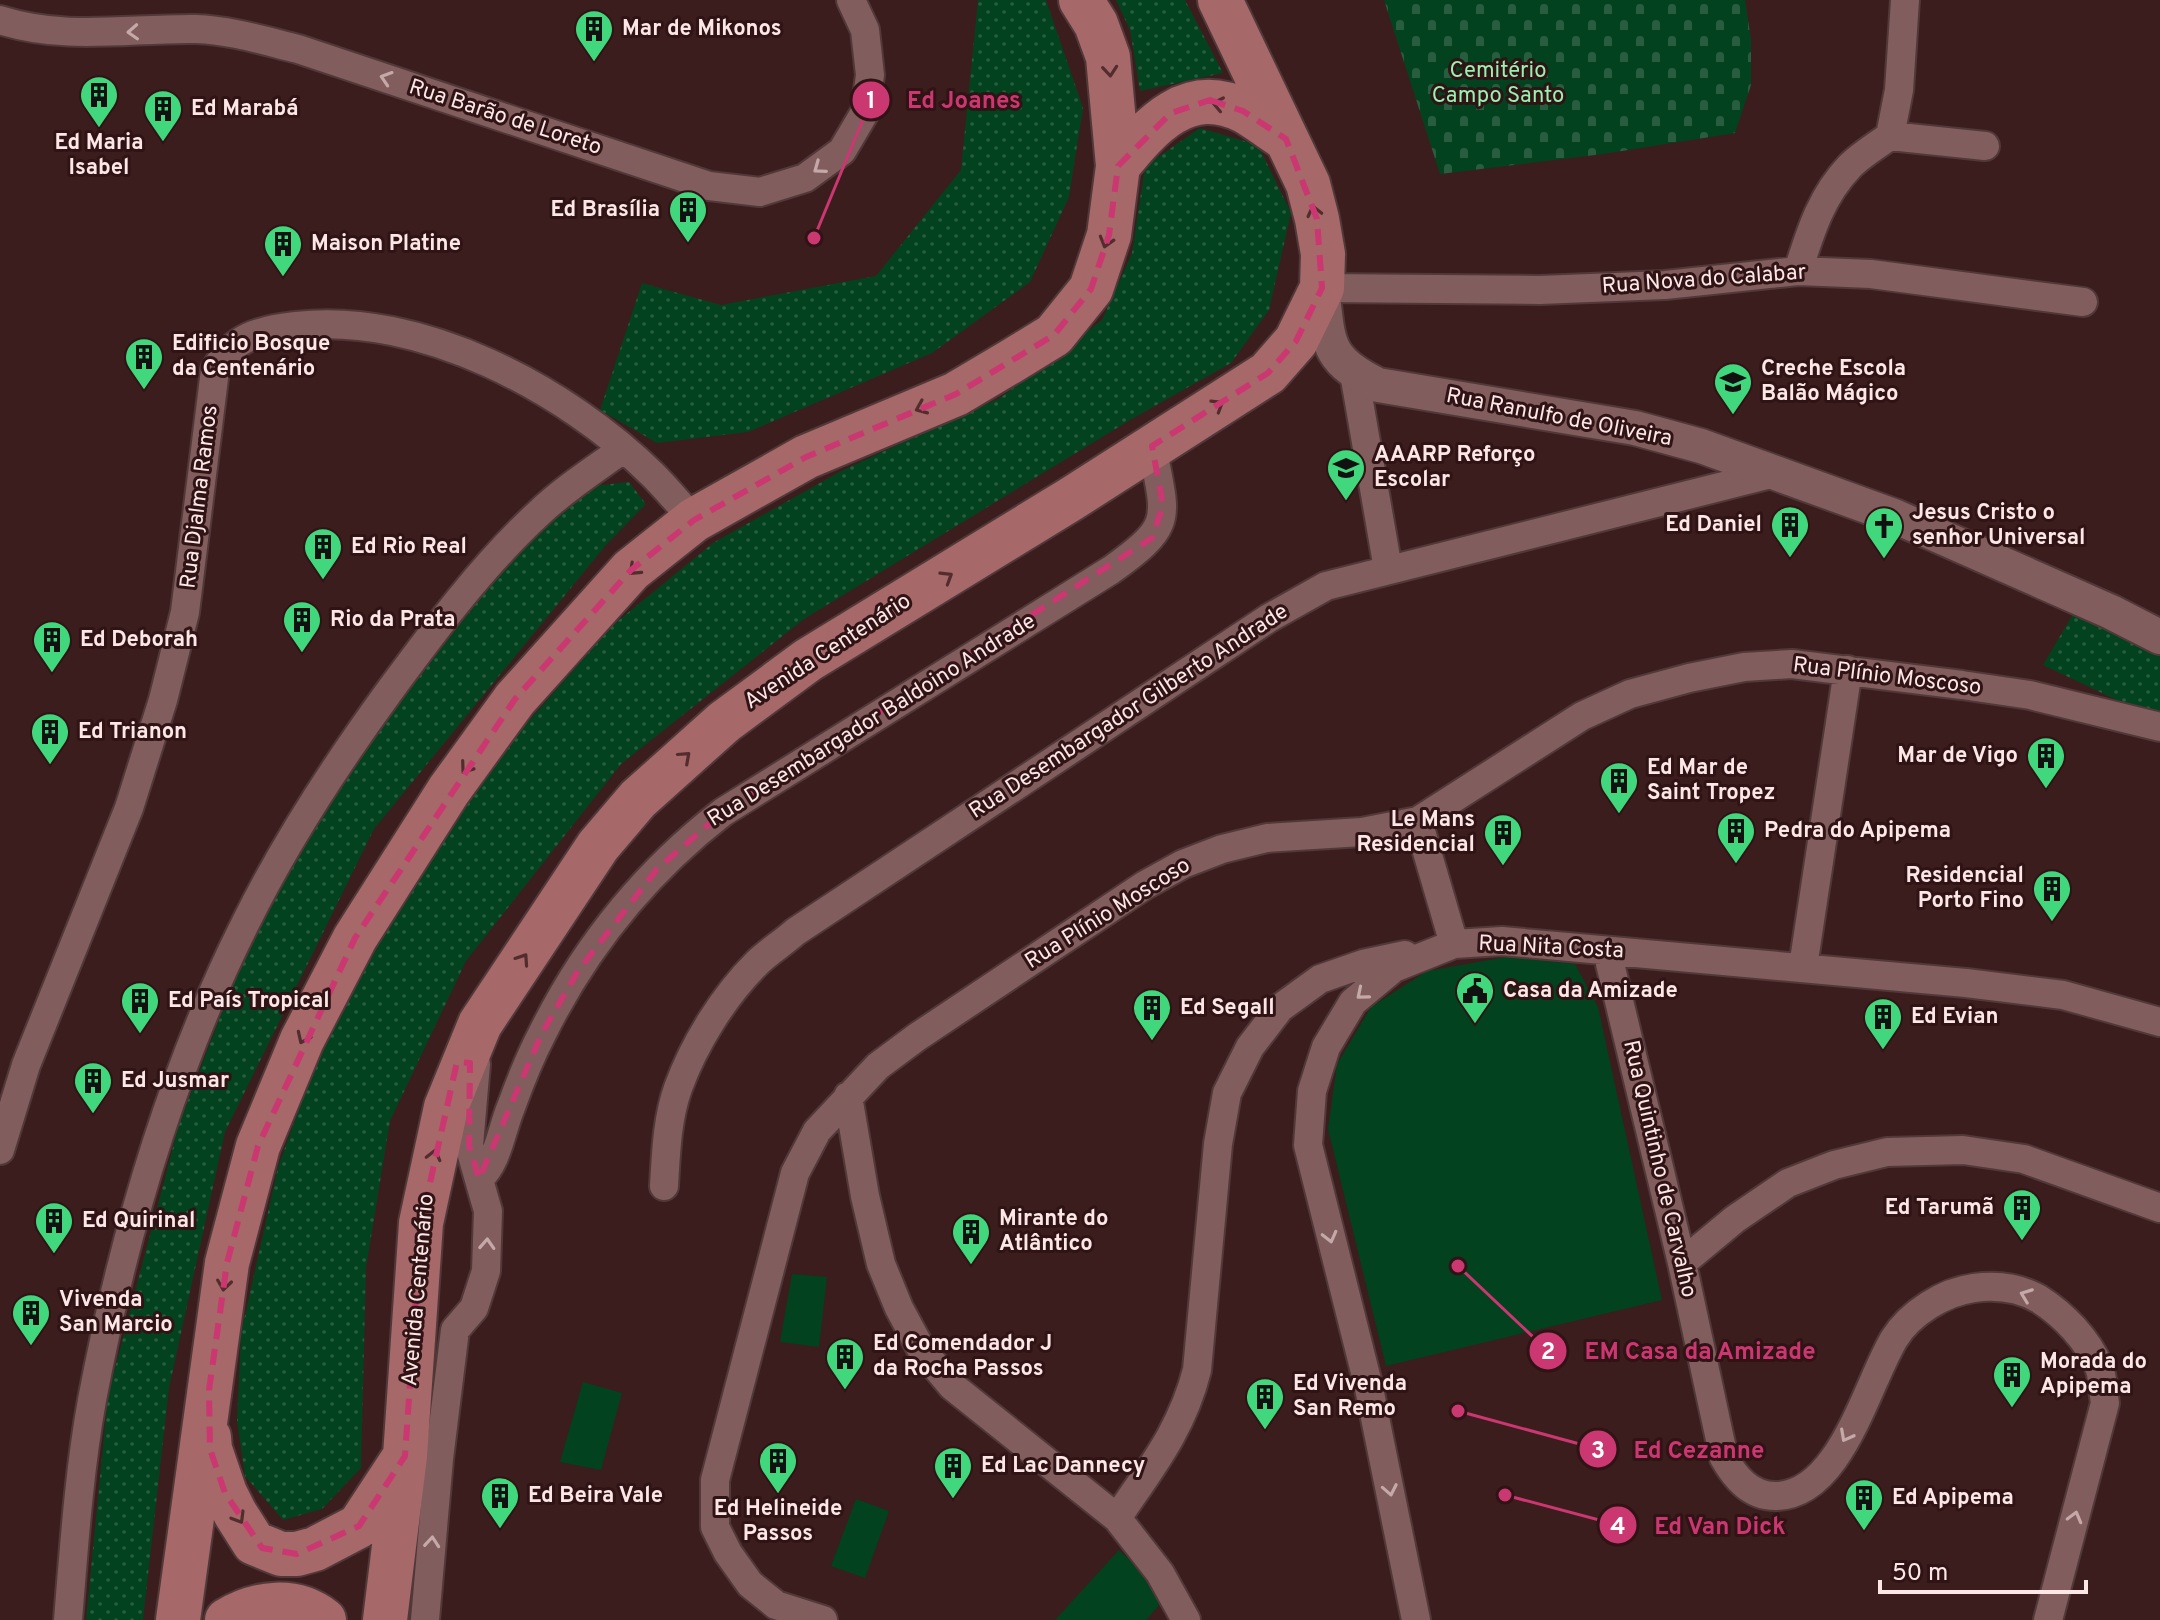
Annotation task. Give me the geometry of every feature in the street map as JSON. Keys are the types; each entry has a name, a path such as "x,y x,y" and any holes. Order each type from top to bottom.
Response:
{"main road":[{"path":"178,1620 227,1263 258,1146 302,1040 355,938 441,803 515,699 631,570 694,520 806,457 956,394 1054,335 1091,289 1109,235 1118,166 1108,57 1096,24 1081,0"},
{"name":"Avenida Centenário","path":"385,1620 405,1456 421,1223 446,1107 480,1024 598,846 638,799 724,722 808,660 1058,508 1268,373 1296,341 1322,288 1323,254 1317,219 1308,184 1220,0"},
{"path":"1118,166 1149,130 1171,113 1210,100 1243,111 1286,139"},
{"path":"209,1390 210,1449 225,1493 254,1543 262,1548 281,1554 297,1554 315,1549 359,1526 405,1456"},
{"path":"227,1620 273,1603 295,1605 316,1613 324,1620"}],"street":[{"name":"Rua Barão de Loreto","path":"0,20 30,30 87,34 197,29 250,37 298,49 709,186 760,192 805,178 842,151 865,112 870,75 865,30 851,0"},
{"path":"1798,271 1812,226 1827,195 1851,165 1890,136 1899,90 1905,0"},
{"path":"1890,136 1985,146"},
{"name":"Rua Nova do Calabar","path":"1322,288 1540,290 1665,285 1798,271 1871,274 2083,302"},
{"path":"1322,288 1329,341 1339,361 1354,373 1388,569"},
{"name":"Rua Djalma Ramos","path":"0,1150 26,1065 129,808 163,700 185,612 215,370 225,352 245,338 270,329 309,324 360,326 415,336 465,352 513,375 569,408 653,475 694,520"},
{"name":"Rua Ranulfo de Oliveira","path":"1354,373 1378,385 1635,428 1701,446 1894,516 2111,612 2160,637"},
{"name":"Rua Desembargador Baldoino Andrade","path":"479,1179 488,1171 510,1108 542,1033 578,971 625,906 657,869 723,812 1139,550 1157,530 1163,505 1152,446"},
{"path":"68,1620 75,1532 92,1402 121,1269 160,1133 199,1028 245,923 294,832 355,738 418,652 503,550 539,513 623,449"},
{"name":"Rua Desembargador Gilberto Andrade","path":"664,1186 668,1133 677,1089 697,1047 724,1004 757,963 795,932 1269,618 1326,586 1775,473"},
{"name":"Rua Plínio Moscoso","path":"823,1620 776,1605 750,1584 728,1553 715,1527 715,1480 795,1173 817,1131 848,1096 878,1066 917,1037 1145,885 1183,864 1222,849 1267,838 1362,832 1418,821 1582,716 1630,694 1689,678 1744,667 1792,664 2030,695 2160,727"},
{"path":"1803,967 1848,670"},
{"path":"1117,1518 1173,1436 1189,1402 1197,1370 1218,1144 1227,1093 1250,1047 1280,1008 1320,979 1363,964 1454,944 1418,821"},
{"name":"Rua Nita Costa","path":"1416,1620 1369,1388 1308,1145 1312,1091 1326,1047 1353,1002 1394,968 1454,944 1502,941 1803,967 2063,995 2160,1022"},
{"name":"Rua Quintinho de Carvalho","path":"1607,951 1682,1263 1724,1458 1735,1476 1751,1490 1770,1497 1792,1495 1816,1482 1831,1463 1895,1337 1916,1315 1938,1300 1963,1290 1998,1285 2036,1298 2060,1314 2082,1339 2100,1368 2105,1403 2048,1620"},
{"path":"425,1620 439,1459 455,1330 474,1308 486,1271 488,1211 469,1145 480,1024"},
{"path":"848,1096 865,1196 881,1264 899,1308 921,1349 952,1386 1117,1518 1160,1573 1186,1620"},
{"path":"1682,1263 1735,1219 1788,1183 1834,1165 1887,1152 1963,1150 2024,1159 2160,1208"}],"highlighted area":[{"path":"1210,100 1243,111 1286,139 1317,219 1322,288 1296,341 1268,373 1152,446 1163,505 1152,538 723,812 657,869 578,971 542,1033 479,1179 469,1145 470,1063 457,1062 421,1223 405,1456 359,1526 297,1554 262,1548 225,1493 210,1449 209,1390 227,1263 258,1146 355,938 515,699 631,570 694,520 806,457 956,394 1054,335 1091,289 1109,235 1118,166 1171,113"}],"green space":[{"path":"978,0 1046,0 1083,108 1069,197 1030,282 932,353 748,432 657,443 600,410 642,283 721,305 876,276 961,170"},
{"path":"1116,0 1185,0 1223,73 1140,91 1130,30"},
{"name":"Cemitério Campo Santo","path":"1384,0 1745,0 1751,40 1751,85 1735,133 1603,154 1440,174"},
{"path":"1200,128 1258,145 1291,213 1269,310 1231,363 1130,420 804,619 621,764 466,961 390,1121 366,1268 361,1468 322,1509 283,1520 245,1476 237,1421 241,1333 278,1167 317,1060 423,862 527,723 613,625 713,543 843,470 1000,398 1102,320 1132,253 1145,166"},
{"path":"629,482 646,504 606,545 374,829 225,1132 169,1388 143,1620 86,1620 108,1395 179,1124 256,924 376,731 498,576 558,509 592,486"},
{"path":"2076,609 2160,643 2160,715 2123,703 2043,665"},
{"path":"1506,957 1575,964 1598,1007 1662,1300 1386,1366 1328,1129 1337,1064 1371,1007 1427,971"},
{"path":"792,1274 827,1277 819,1347 780,1342"},
{"path":"583,1382 622,1393 601,1470 560,1462"},
{"path":"856,1499 889,1511 865,1578 831,1566"},
{"path":"1119,1550 1168,1595 1146,1620 1055,1620"}],"place":[{"name":"Mar de Mikonos","path":"594,63"},
{"name":"Ed Maria Isabel","path":"99,129"},
{"name":"Ed Marabá","path":"163,143"},
{"name":"Ed Joanes","path":"814,238"},
{"name":"Ed Brasília","path":"688,244"},
{"name":"Maison Platine","path":"283,278"},
{"name":"Edificio Bosque da Centenário","path":"144,391"},
{"name":"Creche Escola Balão Mágico","path":"1733,416"},
{"name":"AAARP Reforço Escolar","path":"1346,502"},
{"name":"Ed Daniel","path":"1790,559"},
{"name":"Jesus Cristo o senhor Universal","path":"1884,560"},
{"name":"Ed Rio Real","path":"323,581"},
{"name":"Rio da Prata","path":"302,654"},
{"name":"Ed Deborah","path":"52,674"},
{"name":"Ed Trianon","path":"50,766"},
{"name":"Mar de Vigo","path":"2046,790"},
{"name":"Ed Mar de Saint Tropez","path":"1619,815"},
{"name":"Pedra do Apipema","path":"1736,865"},
{"name":"Le Mans Residencial","path":"1503,867"},
{"name":"Residencial Porto Fino","path":"2052,923"},
{"name":"Casa da Amizade","path":"1475,1025"},
{"name":"Ed País Tropical","path":"140,1035"},
{"name":"Ed Segall","path":"1152,1042"},
{"name":"Ed Evian","path":"1883,1051"},
{"name":"Ed Jusmar","path":"93,1115"},
{"name":"Ed Tarumã","path":"2022,1242"},
{"name":"Ed Quirinal","path":"54,1255"},
{"name":"Mirante do Atlântico","path":"971,1266"},
{"name":"EM Casa da Amizade","path":"1458,1266"},
{"name":"Vivenda San Marcio","path":"31,1347"},
{"name":"Ed Comendador J da Rocha Passos","path":"845,1391"},
{"name":"Morada do Apipema","path":"2012,1409"},
{"name":"Ed Cezanne","path":"1458,1411"},
{"name":"Ed Vivenda San Remo","path":"1265,1431"},
{"name":"Ed Helineide Passos","path":"778,1495"},
{"name":"Ed Van Dick","path":"1505,1495"},
{"name":"Ed Lac Dannecy","path":"953,1500"},
{"name":"Ed Beira Vale","path":"500,1530"},
{"name":"Ed Apipema","path":"1864,1532"}]}
